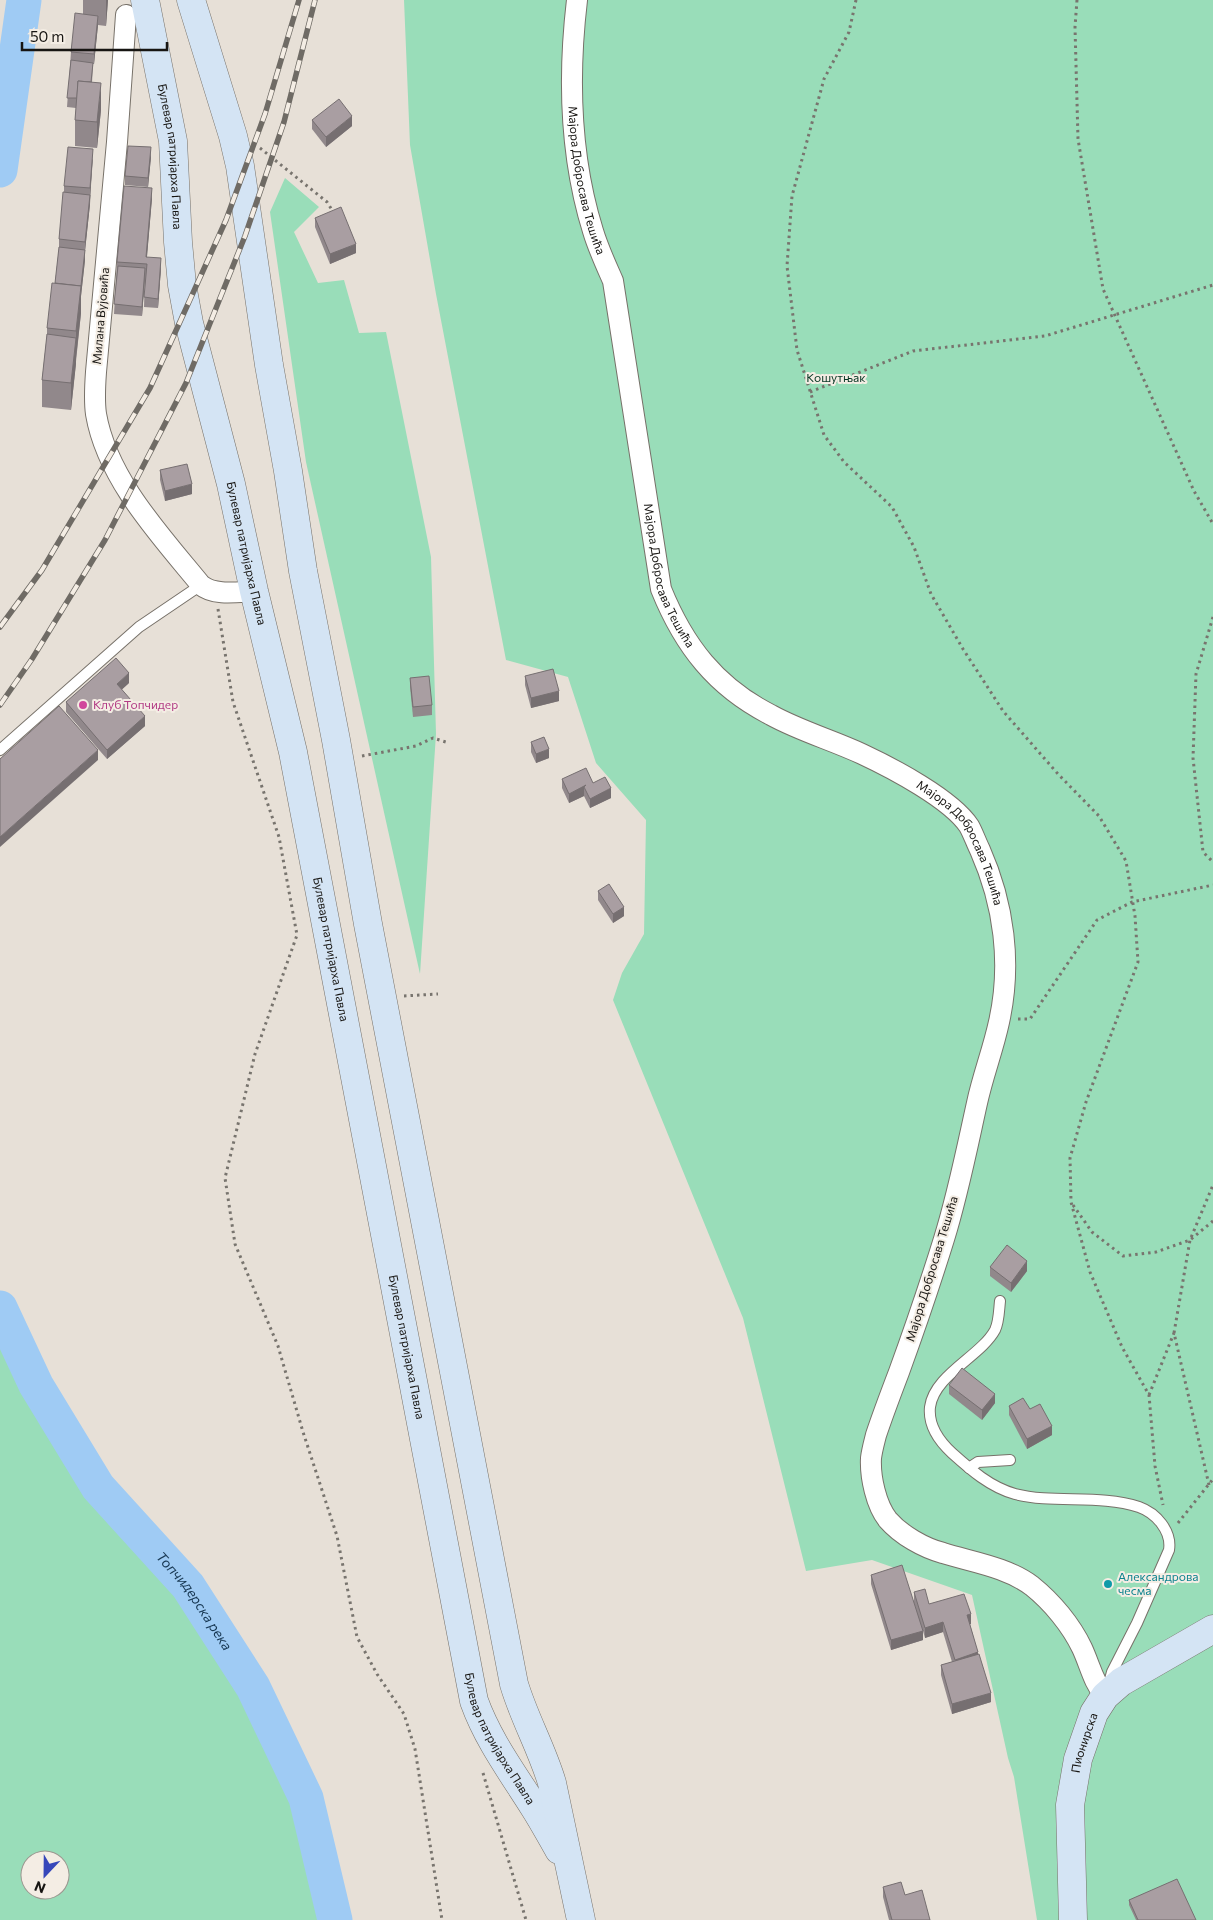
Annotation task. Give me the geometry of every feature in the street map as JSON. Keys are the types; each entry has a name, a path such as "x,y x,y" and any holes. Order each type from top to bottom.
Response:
{"main road":[{"name":"Булевар патријарха Павла","path":"191,0 233,136 240,166 269,365 303,571 336,740 368,924 514,1684 525,1718 547,1764 581,1920"},
{"name":"Булевар патријарха Павла","path":"136,8 173,141 178,242 188,323 231,484 254,591 293,752 474,1700 481,1721 500,1755 542,1820 573,1878"},
{"name":"Пионирска","path":"1073,1920 1070,1805 1073,1779 1090,1723 1105,1696 1128,1678 1213,1629"}],"street":[{"name":"Мајора Добросава Тешића","path":"577,0 573,56 574,143 586,208 593,234 612,281 661,589 672,617 692,649 712,674 740,695 770,715 865,755 946,802 968,826 994,886 1004,928 1006,963 1000,1021 992,1054 982,1083 945,1236 876,1435 871,1459 873,1481 879,1504 888,1519 902,1532 918,1542 940,1553 999,1570 1028,1583 1070,1628 1082,1648 1095,1682 1105,1696"},
{"name":"Милана Вујовића","path":"136,8 117,142 95,388 96,414 111,461 121,479 155,528 208,589"},
{"path":"208,589 254,591"}],"lane":[{"path":"0,750 139,627 208,589"},
{"path":"1000,1300 997,1325 991,1336 939,1386 930,1407 932,1426 942,1444 969,1468 990,1483 1016,1494 1112,1502 1141,1508 1153,1515 1165,1528 1169,1536 1169,1550 1137,1623 1112,1672 1105,1696"},
{"path":"969,1468 978,1462 1010,1460"}],"path":[{"path":"856,0 849,32 824,79 792,196 786,266 797,350 824,435 844,462 892,507 914,547 931,594 963,649 1003,711 1058,774 1099,816 1126,861 1138,962 1086,1102 1070,1158 1071,1202 1090,1272 1122,1347 1149,1395 1155,1466 1169,1536"},
{"path":"1077,0 1075,27 1078,139 1102,289 1194,492 1213,524"},
{"path":"257,146 327,202 332,210"},
{"path":"810,392 913,351 1045,336 1213,285"},
{"path":"208,589 233,702 279,837 297,935 255,1054 225,1178 235,1244 278,1346 303,1432 337,1536 357,1638 377,1674 404,1714 415,1749 442,1920"},
{"path":"1213,617 1196,674 1193,758 1203,852 1213,862"},
{"path":"359,756 416,746 433,738 449,743"},
{"path":"1000,1021 1030,1019 1097,920 1132,902 1213,886"},
{"path":"402,996 438,994"},
{"path":"1149,1395 1174,1333 1190,1240 1213,1185"},
{"path":"1071,1202 1092,1232 1123,1256 1156,1252 1190,1240 1213,1221"},
{"path":"1174,1333 1209,1485"},
{"path":"1169,1536 1213,1479"},
{"path":"482,1769 526,1920"}],"green space":[{"name":"Кошутњак","path":"404,0 1213,0 1213,1920 1037,1920 1014,1777 1008,1758 972,1595 872,1560 806,1571 743,1318 613,1000 622,973 644,934 646,820 596,763 568,677 506,660 436,294 410,145"},
{"path":"285,178 319,207 294,232 318,283 344,280 359,333 386,332 431,557 436,734 420,974 306,462 270,212"},
{"path":"0,1308 36,1385 98,1487 188,1586 253,1687 306,1798 335,1920 0,1920"}],"building":[{"path":"75,13 98,16 94,54 71,52"},
{"path":"71,60 93,63 91,82 78,81 77,98 67,98"},
{"path":"78,81 101,83 97,122 75,120"},
{"path":"339,99 352,116 326,137 312,120"},
{"path":"128,146 151,147 148,178 125,176"},
{"path":"68,147 93,149 90,188 64,186"},
{"path":"124,186 152,188 146,257 161,258 158,299 144,297 147,264 117,262"},
{"path":"63,192 90,195 85,242 59,239"},
{"path":"341,207 356,244 330,254 315,218"},
{"path":"59,247 85,250 81,286 55,283"},
{"path":"118,266 145,268 142,307 114,304"},
{"path":"52,283 81,286 76,331 47,328"},
{"path":"47,334 76,338 71,383 42,380"},
{"path":"187,464 192,484 165,491 160,470"},
{"path":"116,658 129,673 117,684 145,716 107,750 66,702"},
{"path":"553,669 559,691 531,698 525,676"},
{"path":"429,676 432,705 413,707 410,678"},
{"path":"59,706 98,750 0,837 0,759"},
{"path":"544,737 549,749 536,754 531,742"},
{"path":"586,768 593,783 605,777 611,788 590,799 584,787 586,785 569,794 562,779"},
{"path":"609,884 624,907 613,914 598,891"},
{"path":"1007,1245 1027,1261 1011,1283 990,1267"},
{"path":"962,1368 995,1394 982,1410 949,1385"},
{"path":"1023,1398 1030,1409 1040,1404 1052,1426 1027,1439 1009,1406"},
{"path":"902,1565 923,1631 891,1640 871,1575"},
{"path":"925,1589 929,1604 964,1594 971,1614 967,1615 978,1652 955,1660 943,1622 925,1628 914,1592"},
{"path":"979,1654 991,1693 952,1704 941,1665"},
{"path":"1177,1879 1196,1920 1138,1920 1129,1900"},
{"path":"901,1882 905,1895 922,1890 930,1920 892,1920 883,1887"}],"waterway":[{"name":"Топчидерска река","path":"0,170 24,0"},
{"name":"Топчидерска река","path":"0,1308 36,1385 98,1487 188,1586 253,1687 306,1798 335,1920"}],"railway":[{"path":"0,627 42,570 150,388 226,220 265,114 299,0"},
{"path":"0,705 32,659 105,540 186,383 245,236 284,122 315,0"}],"place":[{"name":"Клуб Топчидер","path":"83,705"},
{"name":"Александрова чесма","path":"1108,1584"}]}
